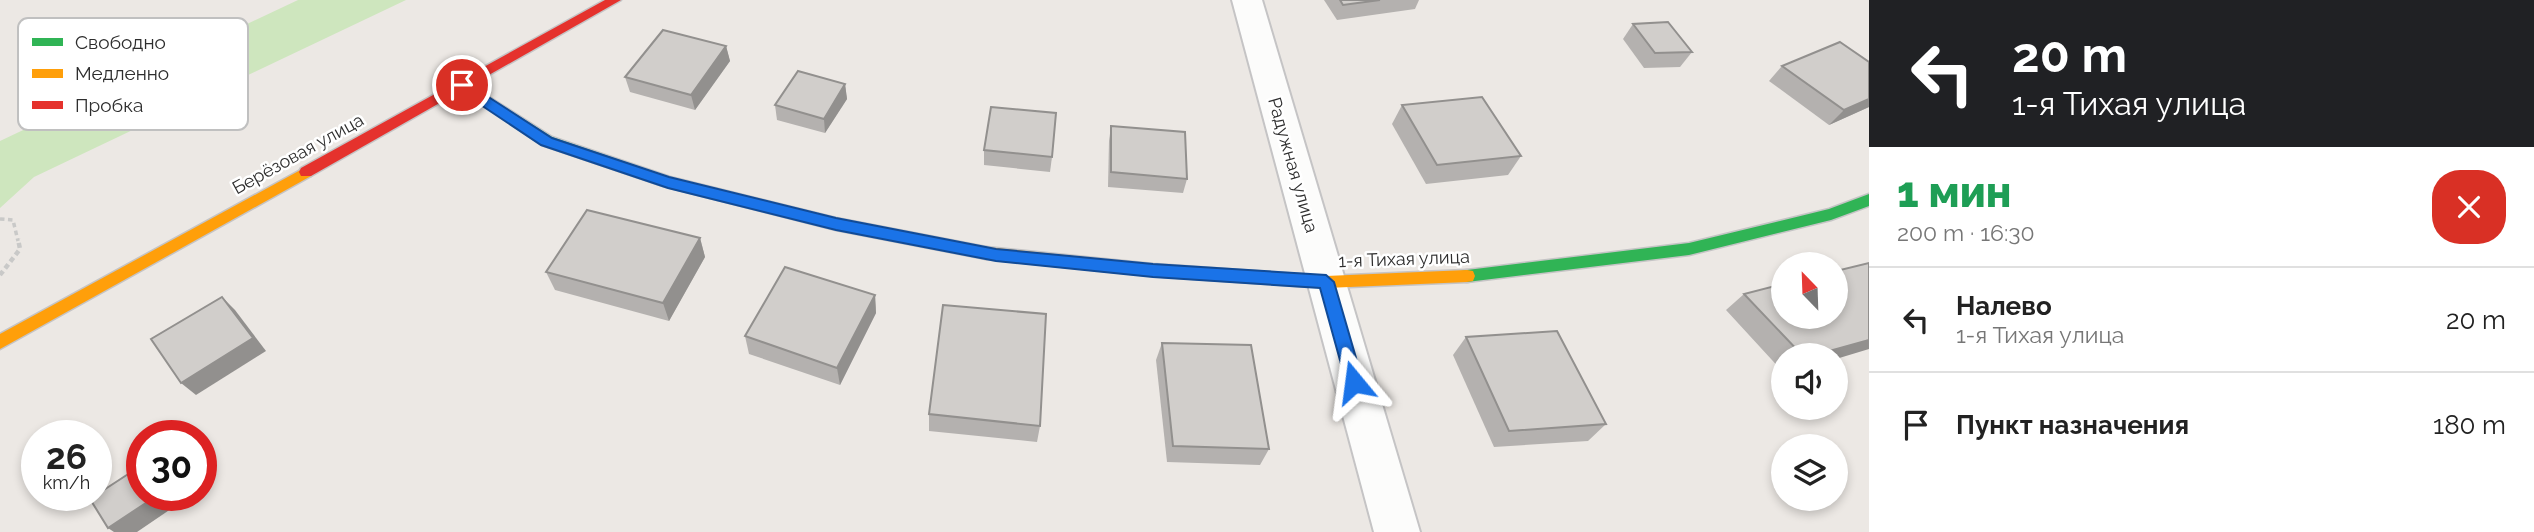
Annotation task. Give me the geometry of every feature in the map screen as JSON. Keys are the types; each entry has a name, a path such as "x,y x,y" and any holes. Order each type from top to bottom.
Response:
{"street":[{"name":"Берёзовая улица","path":"0,342 615,0"},
{"name":"Радужная улица","path":"1247,0 1397,532"},
{"name":"1-я Тихая улица","path":"462,85 547,141 668,182 836,224 996,255 1153,270 1326,282 1497,275 1689,249 1830,214 1869,200"}],"path":[{"path":"0,219 13,220 20,249 0,275"}],"green space":[{"path":"298,0 406,0 248,75 248,24"},
{"path":"23,130 133,130 34,177 0,208 0,141"}],"building":[{"path":"1340,0 1380,0 1343,5"},
{"path":"1668,22 1692,52 1655,53 1633,24"},
{"path":"663,30 726,46 691,95 625,77"},
{"path":"1840,42 1869,62 1869,99 1844,110 1782,66"},
{"path":"798,71 845,84 824,119 775,105"},
{"path":"1482,97 1521,156 1437,165 1402,105"},
{"path":"991,107 1056,113 1052,157 984,150"},
{"path":"1111,126 1185,132 1187,179 1111,172"},
{"path":"587,210 700,238 663,303 546,272"},
{"path":"1869,263 1869,340 1848,346 1848,343 1791,343 1777,329 1848,329 1848,268"},
{"path":"785,267 875,295 837,368 745,336"},
{"path":"1771,287 1771,322 1744,294"},
{"path":"222,297 253,338 181,383 151,339"},
{"path":"943,305 1046,314 1040,426 929,414"},
{"path":"1557,331 1606,424 1509,431 1466,337"},
{"path":"1162,343 1251,345 1269,449 1173,446"},
{"path":"126,475 126,511 134,511 108,528 97,511 112,511 112,485"}],"traffic: fast":[{"path":"462,85 547,141 668,182 836,224 986,253"},
{"path":"1467,276 1689,249 1831,214 1869,200"}],"traffic: slow":[{"path":"0,342 306,172"},
{"path":"986,253 1153,270 1326,282 1467,276"}],"traffic: jam":[{"path":"306,172 615,0"}],"route":[{"path":"462,85 547,141 668,182 836,224 996,255 1153,270 1326,282 1354,382"}]}
